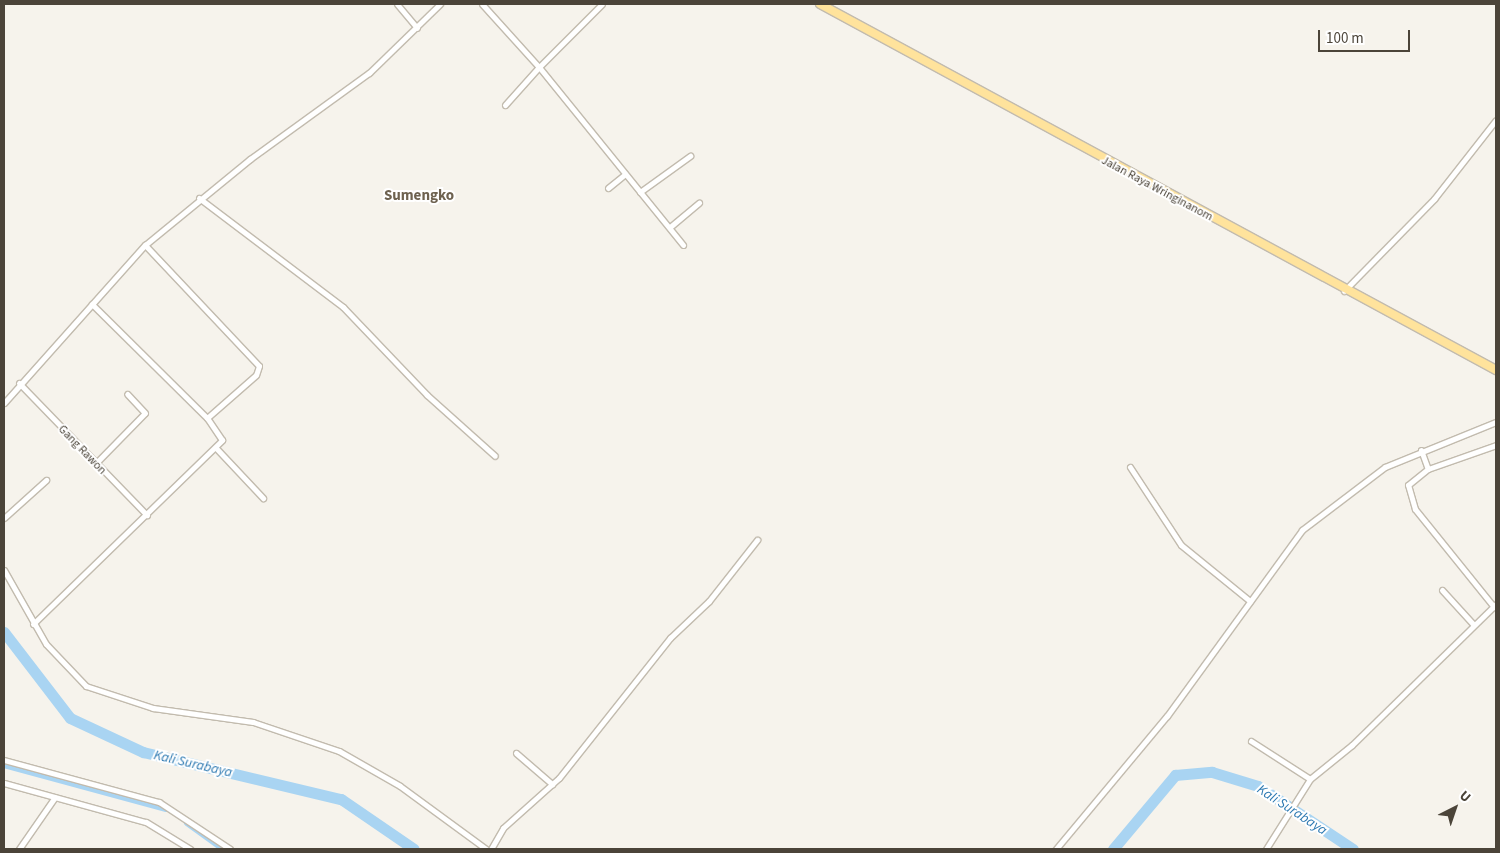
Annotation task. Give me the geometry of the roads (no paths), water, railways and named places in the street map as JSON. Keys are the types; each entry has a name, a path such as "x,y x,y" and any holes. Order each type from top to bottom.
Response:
{"main road":[{"name":"Jalan Raya Wringinanom","path":"820,4 1344,291 1496,370"}],"street":[{"path":"397,4 417,28"},
{"path":"5,400 145,245 199,198 358,82 417,28 440,4"},
{"path":"482,4 540,67 670,227 683,246"},
{"path":"505,105 602,4"},
{"path":"1344,291 1440,192 1496,120"},
{"path":"640,192 690,156"},
{"path":"608,188 626,174"},
{"path":"199,198 343,307 427,395 495,456"},
{"path":"670,227 699,203"},
{"path":"145,245 259,366 256,375 207,418"},
{"path":"33,624 216,448 222,440 207,418 92,304"},
{"name":"Gang Rawon","path":"19,383 95,464 147,515"},
{"path":"95,464 145,413 127,394"},
{"path":"1056,849 1167,716 1250,601 1309,524 1378,471 1421,450 1496,422"},
{"path":"1266,849 1310,779 1352,745 1495,606 1413,505 1408,482 1428,469 1496,445"},
{"path":"216,448 263,498"},
{"path":"1421,450 1428,469"},
{"path":"1130,467 1181,545 1250,601"},
{"path":"4,518 46,480"},
{"path":"491,849 503,828 552,784 670,638 709,601 757,540"},
{"path":"4,570 33,624 66,668 94,690 153,708 253,722 338,751 400,786 486,849"},
{"path":"1442,590 1474,625"},
{"path":"1251,741 1310,779"},
{"path":"516,753 552,784"},
{"path":"4,760 160,802 230,849"},
{"path":"4,783 146,822 190,849"},
{"path":"19,849 55,797"}],"waterway":[{"name":"Kali Surabaya","path":"4,632 70,718 143,752 341,799 414,849"},
{"path":"4,765 166,809"},
{"name":"Kali Surabaya","path":"1113,849 1175,775 1212,772 1258,786 1353,849"},
{"path":"187,823 223,849"}],"district":[{"name":"Sumengko","path":"419,196"}]}
